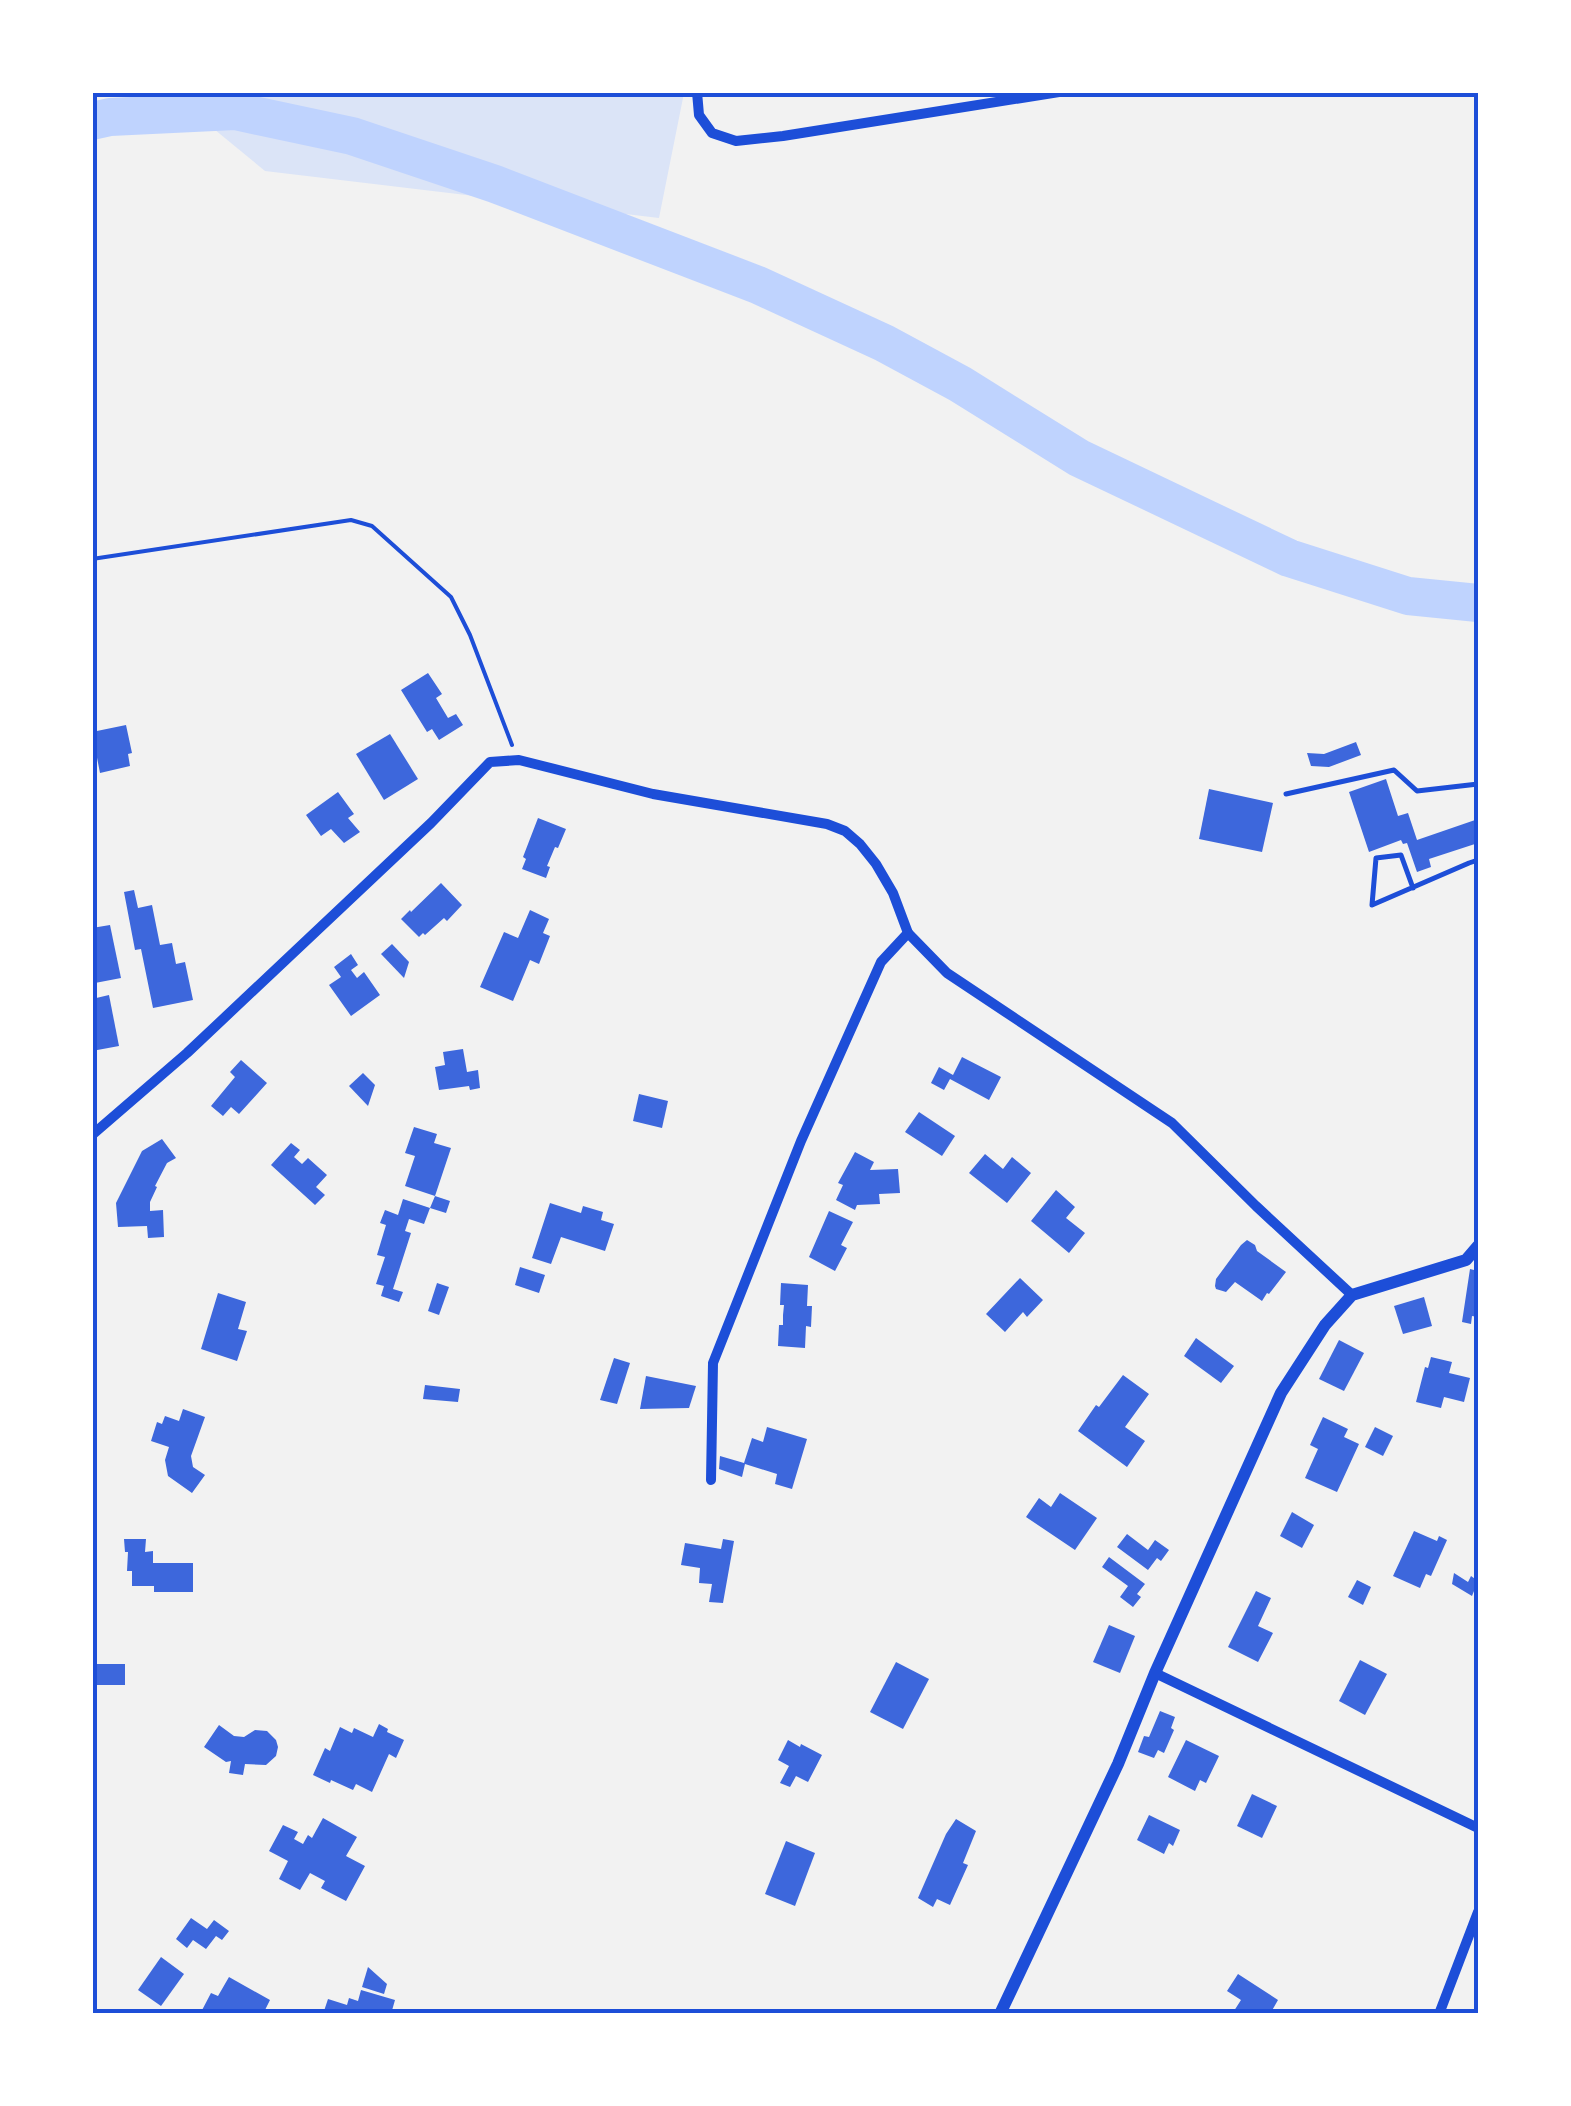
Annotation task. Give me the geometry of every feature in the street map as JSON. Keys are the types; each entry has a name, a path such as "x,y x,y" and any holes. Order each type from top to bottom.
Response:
{"street":[{"path":"697,92 699,115 712,133 736,141 1059,92"},
{"path":"92,1135 187,1054 430,824 490,762 519,760 653,794 827,824 845,831 876,864 908,934 947,973 1172,1123 1352,1294"},
{"path":"711,1480 713,1363 800,1141 880,962 908,934"},
{"path":"1000,2014 1118,1764 1282,1393 1325,1325 1352,1294 1466,1260 1478,1246"},
{"path":"1155,1673 1478,1828"},
{"path":"1440,2014 1478,1912"}],"lane":[{"path":"1286,794 1394,770 1418,790 1478,784"},
{"path":"1413,888 1401,854 1376,858 1372,905 1413,888 1478,860"}],"path":[{"path":"92,559 350,520 372,526 451,597 470,634 519,760"}],"shaded area":[{"path":"684,92 659,218 265,171 170,93"}],"building":[{"path":"428,673 442,694 436,698 448,718 456,714 463,725 439,740 432,729 427,732 401,690"},
{"path":"126,725 132,753 128,754 130,766 100,773 92,732"},
{"path":"390,734 418,779 384,800 356,754"},
{"path":"1356,742 1361,755 1329,767 1311,766 1307,753 1324,754"},
{"path":"1386,779 1398,816 1408,813 1417,840 1478,819 1478,843 1429,859 1431,867 1417,872 1407,843 1401,840 1369,852 1349,792"},
{"path":"1209,789 1273,803 1262,852 1199,839"},
{"path":"338,792 354,814 348,818 360,832 344,843 331,829 321,836 306,815"},
{"path":"538,818 566,829 547,866 550,867 546,878 522,869"},
{"path":"441,883 462,905 447,921 444,918 419,937 401,919"},
{"path":"134,890 138,908 152,905 160,945 172,943 176,964 185,962 193,1000 153,1008 141,949 135,950 124,892"},
{"path":"530,910 549,919 543,933 550,936 539,964 530,960 513,1001 480,987 504,932 518,938"},
{"path":"110,925 121,978 95,983 92,928"},
{"path":"392,944 409,962 404,978 381,954"},
{"path":"351,954 358,965 351,970 357,978 364,972 380,995 351,1016 329,985 341,977 334,967"},
{"path":"109,995 119,1046 92,1051 92,999"},
{"path":"463,1049 467,1072 478,1070 480,1088 439,1090 435,1067 445,1065 443,1052"},
{"path":"962,1057 1001,1077 989,1100 950,1079 944,1090 931,1083 939,1067 953,1075"},
{"path":"241,1060 267,1083 239,1114 231,1107 223,1116 211,1106 235,1077 230,1072"},
{"path":"363,1073 375,1085 368,1106 349,1086"},
{"path":"639,1094 668,1101 662,1128 633,1121"},
{"path":"919,1112 955,1136 942,1156 905,1132"},
{"path":"414,1127 437,1134 434,1143 451,1148 435,1196 405,1186 415,1156 405,1153"},
{"path":"162,1139 176,1158 167,1163 150,1202 150,1211 163,1210 164,1237 148,1238 147,1226 118,1227 116,1203 142,1151"},
{"path":"291,1143 300,1150 294,1157 302,1164 308,1158 327,1175 316,1187 325,1195 315,1205 271,1165"},
{"path":"855,1152 874,1162 870,1170 898,1169 900,1193 879,1194 880,1204 857,1205 855,1210 836,1200 843,1185 838,1183"},
{"path":"985,1154 1003,1169 1012,1157 1031,1173 1007,1203 969,1173"},
{"path":"1056,1190 1075,1207 1066,1218 1085,1233 1069,1253 1031,1221"},
{"path":"435,1196 450,1201 446,1213 430,1208"},
{"path":"403,1199 430,1208 424,1224 409,1219 405,1231 411,1233 393,1289 403,1292 399,1302 381,1296 384,1286 376,1284 385,1257 377,1255 386,1225 380,1223 385,1210 398,1215"},
{"path":"550,1203 581,1213 583,1206 603,1212 601,1220 614,1224 605,1251 561,1237 551,1264 532,1258"},
{"path":"829,1211 853,1222 841,1245 847,1248 835,1271 809,1257"},
{"path":"1247,1240 1286,1272 1262,1301 1235,1282 1226,1292 1215,1286 1216,1279"},
{"path":"520,1267 545,1275 539,1293 515,1285"},
{"path":"1470,1269 1478,1271 1478,1317 1472,1316 1471,1324 1462,1322"},
{"path":"1020,1278 1043,1300 1027,1317 1023,1312 1005,1332 986,1314"},
{"path":"437,1283 449,1287 439,1315 428,1311"},
{"path":"781,1283 808,1285 811,1327 806,1326 805,1348 778,1346 784,1305 780,1305"},
{"path":"218,1293 246,1302 238,1329 247,1331 237,1361 201,1349"},
{"path":"1424,1297 1432,1326 1403,1334 1394,1306"},
{"path":"1196,1338 1234,1366 1221,1383 1184,1356"},
{"path":"1339,1340 1364,1353 1344,1391 1319,1379"},
{"path":"1431,1357 1452,1362 1449,1373 1470,1378 1464,1402 1444,1397 1441,1408 1416,1402"},
{"path":"614,1358 630,1363 617,1404 600,1400"},
{"path":"1123,1375 1149,1394 1125,1427 1145,1441 1127,1467 1078,1431"},
{"path":"646,1376 696,1386 689,1408 640,1409"},
{"path":"425,1385 460,1389 458,1402 423,1399"},
{"path":"183,1409 205,1417 191,1456 193,1467 205,1475 192,1493 168,1476 165,1460 169,1447 151,1441 157,1422 162,1424 165,1416 179,1421"},
{"path":"1323,1417 1348,1429 1344,1437 1359,1444 1337,1492 1305,1478 1318,1449 1310,1445"},
{"path":"767,1427 807,1439 792,1489 775,1484 777,1474 745,1464 742,1477 719,1469 720,1456 744,1463 752,1438 763,1442"},
{"path":"1375,1427 1393,1436 1383,1456 1365,1447"},
{"path":"1060,1493 1097,1518 1075,1550 1026,1517 1039,1498 1051,1507"},
{"path":"1292,1512 1314,1525 1302,1548 1280,1536"},
{"path":"1414,1531 1437,1541 1439,1536 1447,1540 1431,1576 1426,1574 1420,1588 1393,1576"},
{"path":"1127,1534 1148,1550 1155,1540 1169,1550 1148,1570 1117,1547"},
{"path":"124,1539 146,1539 145,1552 153,1551 153,1563 193,1563 193,1592 154,1592 154,1586 132,1586"},
{"path":"723,1539 734,1541 723,1603 709,1602 712,1584 699,1583 700,1568 681,1565 685,1543 721,1549"},
{"path":"1109,1557 1145,1584 1133,1607 1120,1597 1128,1586 1102,1567"},
{"path":"1454,1573 1468,1582 1471,1576 1478,1581 1472,1596 1452,1584"},
{"path":"1357,1580 1371,1587 1363,1605 1348,1597"},
{"path":"1256,1591 1271,1598 1258,1626 1273,1633 1258,1662 1228,1647"},
{"path":"1109,1625 1135,1636 1120,1673 1093,1662"},
{"path":"1360,1660 1387,1674 1365,1715 1339,1701"},
{"path":"896,1662 929,1679 903,1729 870,1712"},
{"path":"92,1664 125,1664 125,1685 92,1685"},
{"path":"1160,1711 1175,1717 1171,1728 1174,1730 1164,1753 1158,1750 1154,1758 1138,1752"},
{"path":"379,1724 404,1740 396,1758 389,1754 372,1792 356,1784 353,1790 313,1775 325,1748 330,1751 340,1727 352,1733 354,1728 373,1737"},
{"path":"219,1725 234,1736 267,1731 276,1740 276,1756 266,1765 245,1764 243,1775 229,1773 231,1761 226,1762 204,1747"},
{"path":"788,1740 822,1755 808,1782 796,1776 790,1787 780,1783 789,1766 778,1760"},
{"path":"1186,1740 1219,1756 1206,1783 1200,1780 1195,1791 1168,1777"},
{"path":"1252,1794 1277,1806 1262,1838 1237,1826"},
{"path":"1149,1815 1180,1830 1173,1846 1169,1843 1164,1854 1137,1840"},
{"path":"323,1818 357,1837 346,1856 365,1866 346,1901 321,1888 325,1881 310,1873 300,1890 279,1879 288,1861 269,1851 283,1825 298,1832 294,1839 303,1844 308,1835 312,1838"},
{"path":"956,1819 976,1831 963,1863 968,1865 950,1905 937,1899 933,1907 918,1898"},
{"path":"786,1841 815,1853 795,1906 765,1894"},
{"path":"191,1918 207,1929 214,1920 229,1931 222,1940 216,1936 206,1949 193,1940 187,1948 176,1939"},
{"path":"161,1957 184,1974 161,2006 138,1990"},
{"path":"368,1967 387,1984 384,1994 362,1987"},
{"path":"1238,1974 1278,2000 1270,2014 1232,2014 1241,2000 1227,1991"},
{"path":"229,1977 270,2000 263,2014 200,2014 211,1993 218,1996"},
{"path":"361,1990 395,2000 391,2014 323,2014 328,1999 347,2005 349,1998 358,2001"}],"waterway":[{"path":"92,121 235,111 352,136 495,184 758,285 884,343 960,384 1079,458 1289,558 1408,596 1478,603"}]}
